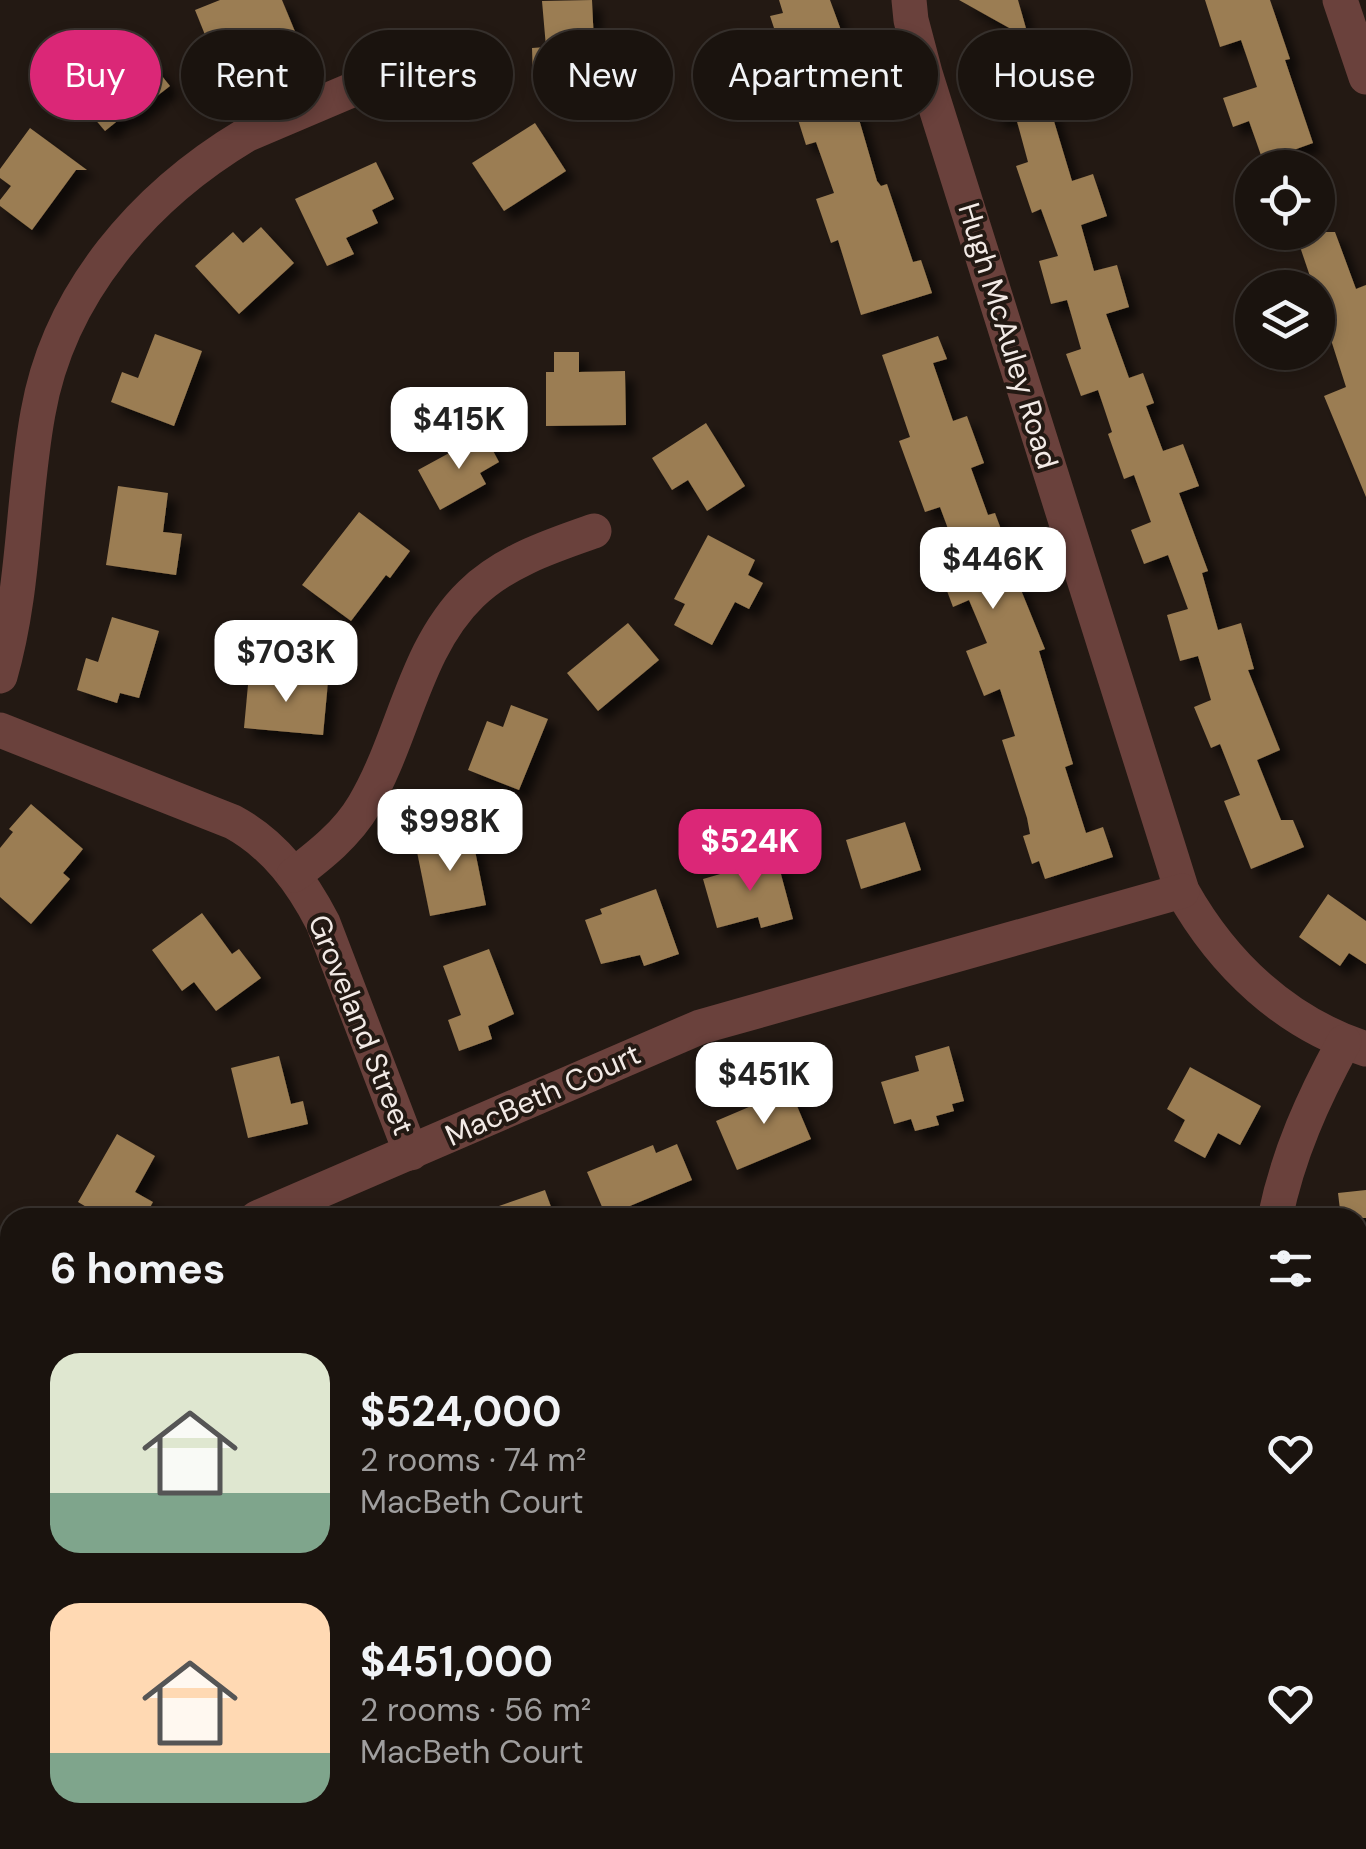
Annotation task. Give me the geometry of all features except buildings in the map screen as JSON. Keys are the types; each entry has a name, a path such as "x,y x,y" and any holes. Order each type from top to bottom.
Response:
{"street":[{"name":"Hugh McAuley Road","path":"910,0 911,20 931,92 1182,891 1200,922 1243,975 1286,1010 1355,1045"},
{"path":"1340,0 1366,77"},
{"path":"0,676 17,599 38,411 56,350 72,315 107,256 159,199 220,150 246,135 344,93"},
{"path":"294,875 327,850 363,808 385,766 424,666 443,628 469,596 513,563 594,532"},
{"name":"Groveland Street","path":"0,730 233,822 264,842 306,891 340,962 412,1153"},
{"name":"MacBeth Court","path":"279,1208 700,1027 1182,891"},
{"path":"1277,1208 1285,1169 1311,1104 1355,1045"}]}
